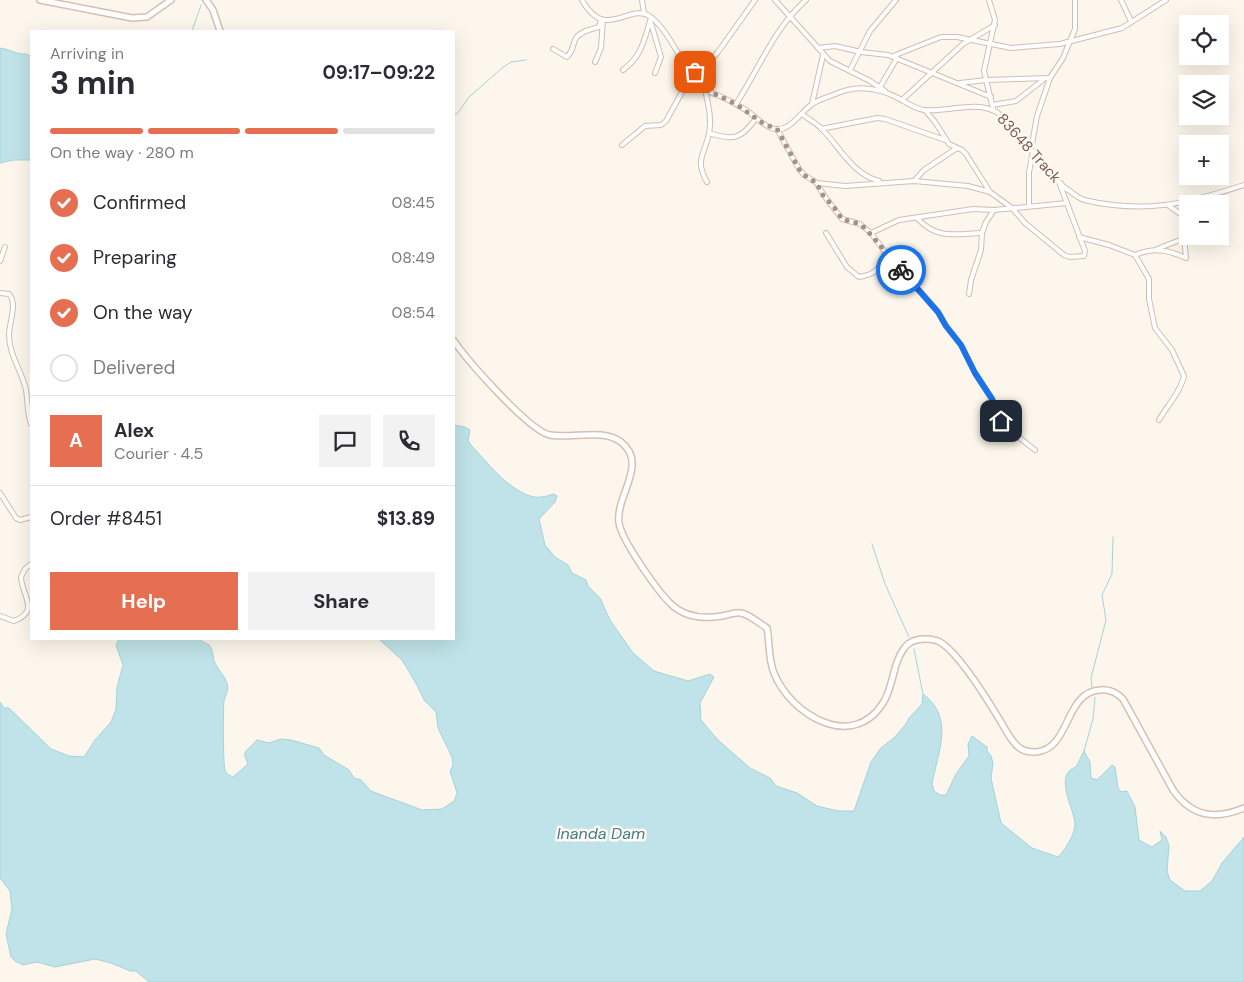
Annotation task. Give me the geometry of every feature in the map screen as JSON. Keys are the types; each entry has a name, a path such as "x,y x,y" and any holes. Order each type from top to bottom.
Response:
{"street":[{"path":"40,0 132,18 147,17 172,0"},
{"path":"206,0 213,10 220,30"},
{"path":"582,0 592,13 602,20 613,20 644,13"},
{"path":"642,0 644,13 660,27 700,87 736,104 769,127 777,129 799,169 804,175 817,183 845,186 914,181 968,186 990,192 1012,208 1031,228 1068,256 1085,255 1058,180"},
{"path":"622,145 645,126 661,125 666,121 692,74 704,68 718,52 755,0"},
{"path":"774,0 823,55 888,92"},
{"path":"736,104 750,83 774,36 806,0"},
{"path":"850,70 861,52 870,31 896,0"},
{"path":"989,0 995,25 984,67 992,107 1016,101 1043,80"},
{"path":"1029,206 1029,172 1037,116 1050,78 1071,40 1074,29 1075,0"},
{"path":"1120,0 1131,21"},
{"path":"880,87 895,57 941,37 957,37 1010,48 1060,44 1122,28 1166,0"},
{"path":"623,70 632,64 642,49 646,40 650,18"},
{"path":"650,18 661,57 655,73"},
{"path":"553,49 568,56 573,51 577,37 582,32 600,27 602,20"},
{"path":"595,62 602,48 602,20"},
{"path":"902,100 969,40 995,25"},
{"path":"818,48 835,46 895,57 991,97"},
{"path":"812,104 823,55"},
{"path":"958,83 986,80 1043,80 1050,78"},
{"name":"83648 Track","path":"777,129 792,123 812,104 852,88 868,88 888,92 925,110 992,107 1058,180 1071,193 1084,200 1142,208 1179,204"},
{"path":"705,90 710,118 709,134 700,161 702,174 707,182"},
{"path":"925,110 935,122 945,140"},
{"path":"802,114 821,129 859,170 872,179 883,182"},
{"path":"709,134 727,139 731,138 744,132 756,118"},
{"path":"821,129 877,118 945,140 966,154 990,192"},
{"path":"914,181 924,170 957,148"},
{"path":"817,183 821,193 842,219 860,224 871,233 885,252 938,312 961,345 975,373 992,399 1003,425 1035,450"},
{"name":"83648 Track","path":"1211,195 1244,185"},
{"path":"871,233 899,220 973,209 994,210 1067,203"},
{"path":"1169,206 1179,214"},
{"path":"968,294 981,250 982,233 986,222 994,210"},
{"path":"917,218 924,226 939,234 982,233"},
{"path":"826,233 847,267 859,277 868,276 878,270 883,262 885,252"},
{"path":"1079,237 1135,255 1179,240"},
{"path":"1157,249 1177,253 1186,258 1185,245"},
{"path":"0,261 6,247"},
{"path":"1135,255 1149,279 1149,299 1155,328 1172,350 1184,374 1182,384 1159,420"},
{"path":"0,293 9,294 13,302 10,345 26,389 30,420"},
{"path":"455,342 489,381 538,430 560,437 602,435 612,437 626,447 630,453 633,468 619,507 620,525 626,541 650,576 674,606 689,615 707,618 740,613 767,628 774,674 796,706 813,718 839,726 855,724 863,720 883,703 897,661 906,645 915,640 932,640 944,645 966,670 983,693 1009,736 1020,749 1035,752 1046,749 1057,740 1074,707 1084,695 1091,691 1109,690 1120,696 1126,704 1173,790 1182,800 1195,809 1213,816 1225,815 1244,808"},
{"path":"0,493 16,518 20,520 30,516"},
{"path":"0,616 14,621 25,615 28,610 28,599 21,577 25,569 30,565"}],"water":[{"path":"0,48 30,56 30,160 14,160 0,163"},
{"name":"Inanda Dam","path":"455,425 465,427 470,430 468,440 470,444 497,474 513,487 533,497 554,494 557,496 555,502 539,519 545,545 555,557 568,565 572,573 586,580 588,586 600,598 610,620 633,653 654,671 688,681 710,674 714,677 700,703 701,720 718,740 750,768 770,778 776,786 797,793 817,806 838,811 854,811 871,762 881,748 895,737 922,704 923,694 933,703 939,714 941,724 942,736 932,784 934,791 940,795 946,795 956,774 969,756 968,744 972,736 987,747 987,751 991,756 993,763 991,778 1001,823 1032,848 1058,857 1070,841 1075,823 1066,792 1066,777 1069,771 1076,767 1084,751 1090,762 1091,778 1097,780 1112,765 1115,767 1118,788 1121,792 1127,791 1135,807 1139,840 1152,847 1162,840 1160,831 1166,837 1169,846 1167,871 1170,880 1185,891 1200,891 1212,881 1222,863 1244,837 1244,982 149,982 136,971 130,971 95,959 55,967 37,962 23,965 11,957 6,934 12,909 10,891 0,878 0,702 4,708 9,708 51,749 69,756 84,757 95,740 111,722 116,709 117,687 123,665 116,645 118,640 200,640 212,649 215,663 228,686 224,701 223,737 224,766 228,774 233,777 248,764 245,752 257,740 269,743 281,739 291,740 319,748 324,755 349,770 354,778 361,780 371,791 422,810 442,809 454,801 457,793 450,771 453,765 452,757 438,728 436,712 424,700 402,660 380,640 455,640"}],"waterway":[{"path":"192,30 201,5"},
{"path":"455,114 469,97 502,68 511,62 526,60"},
{"path":"1092,687 1091,678 1106,620 1102,595 1112,574 1113,537"},
{"path":"872,544 885,584 909,637"},
{"path":"914,649 923,694"},
{"path":"1084,751 1093,719 1095,697"}],"way so far":[{"path":"695,72 692,74 700,87 736,104 764,124 777,129 799,169 810,180 817,183 821,193 836,209 842,219 860,224 871,233 901,270"}],"route":[{"path":"901,270 938,312 961,345 975,373 996,406 1001,421"}]}
